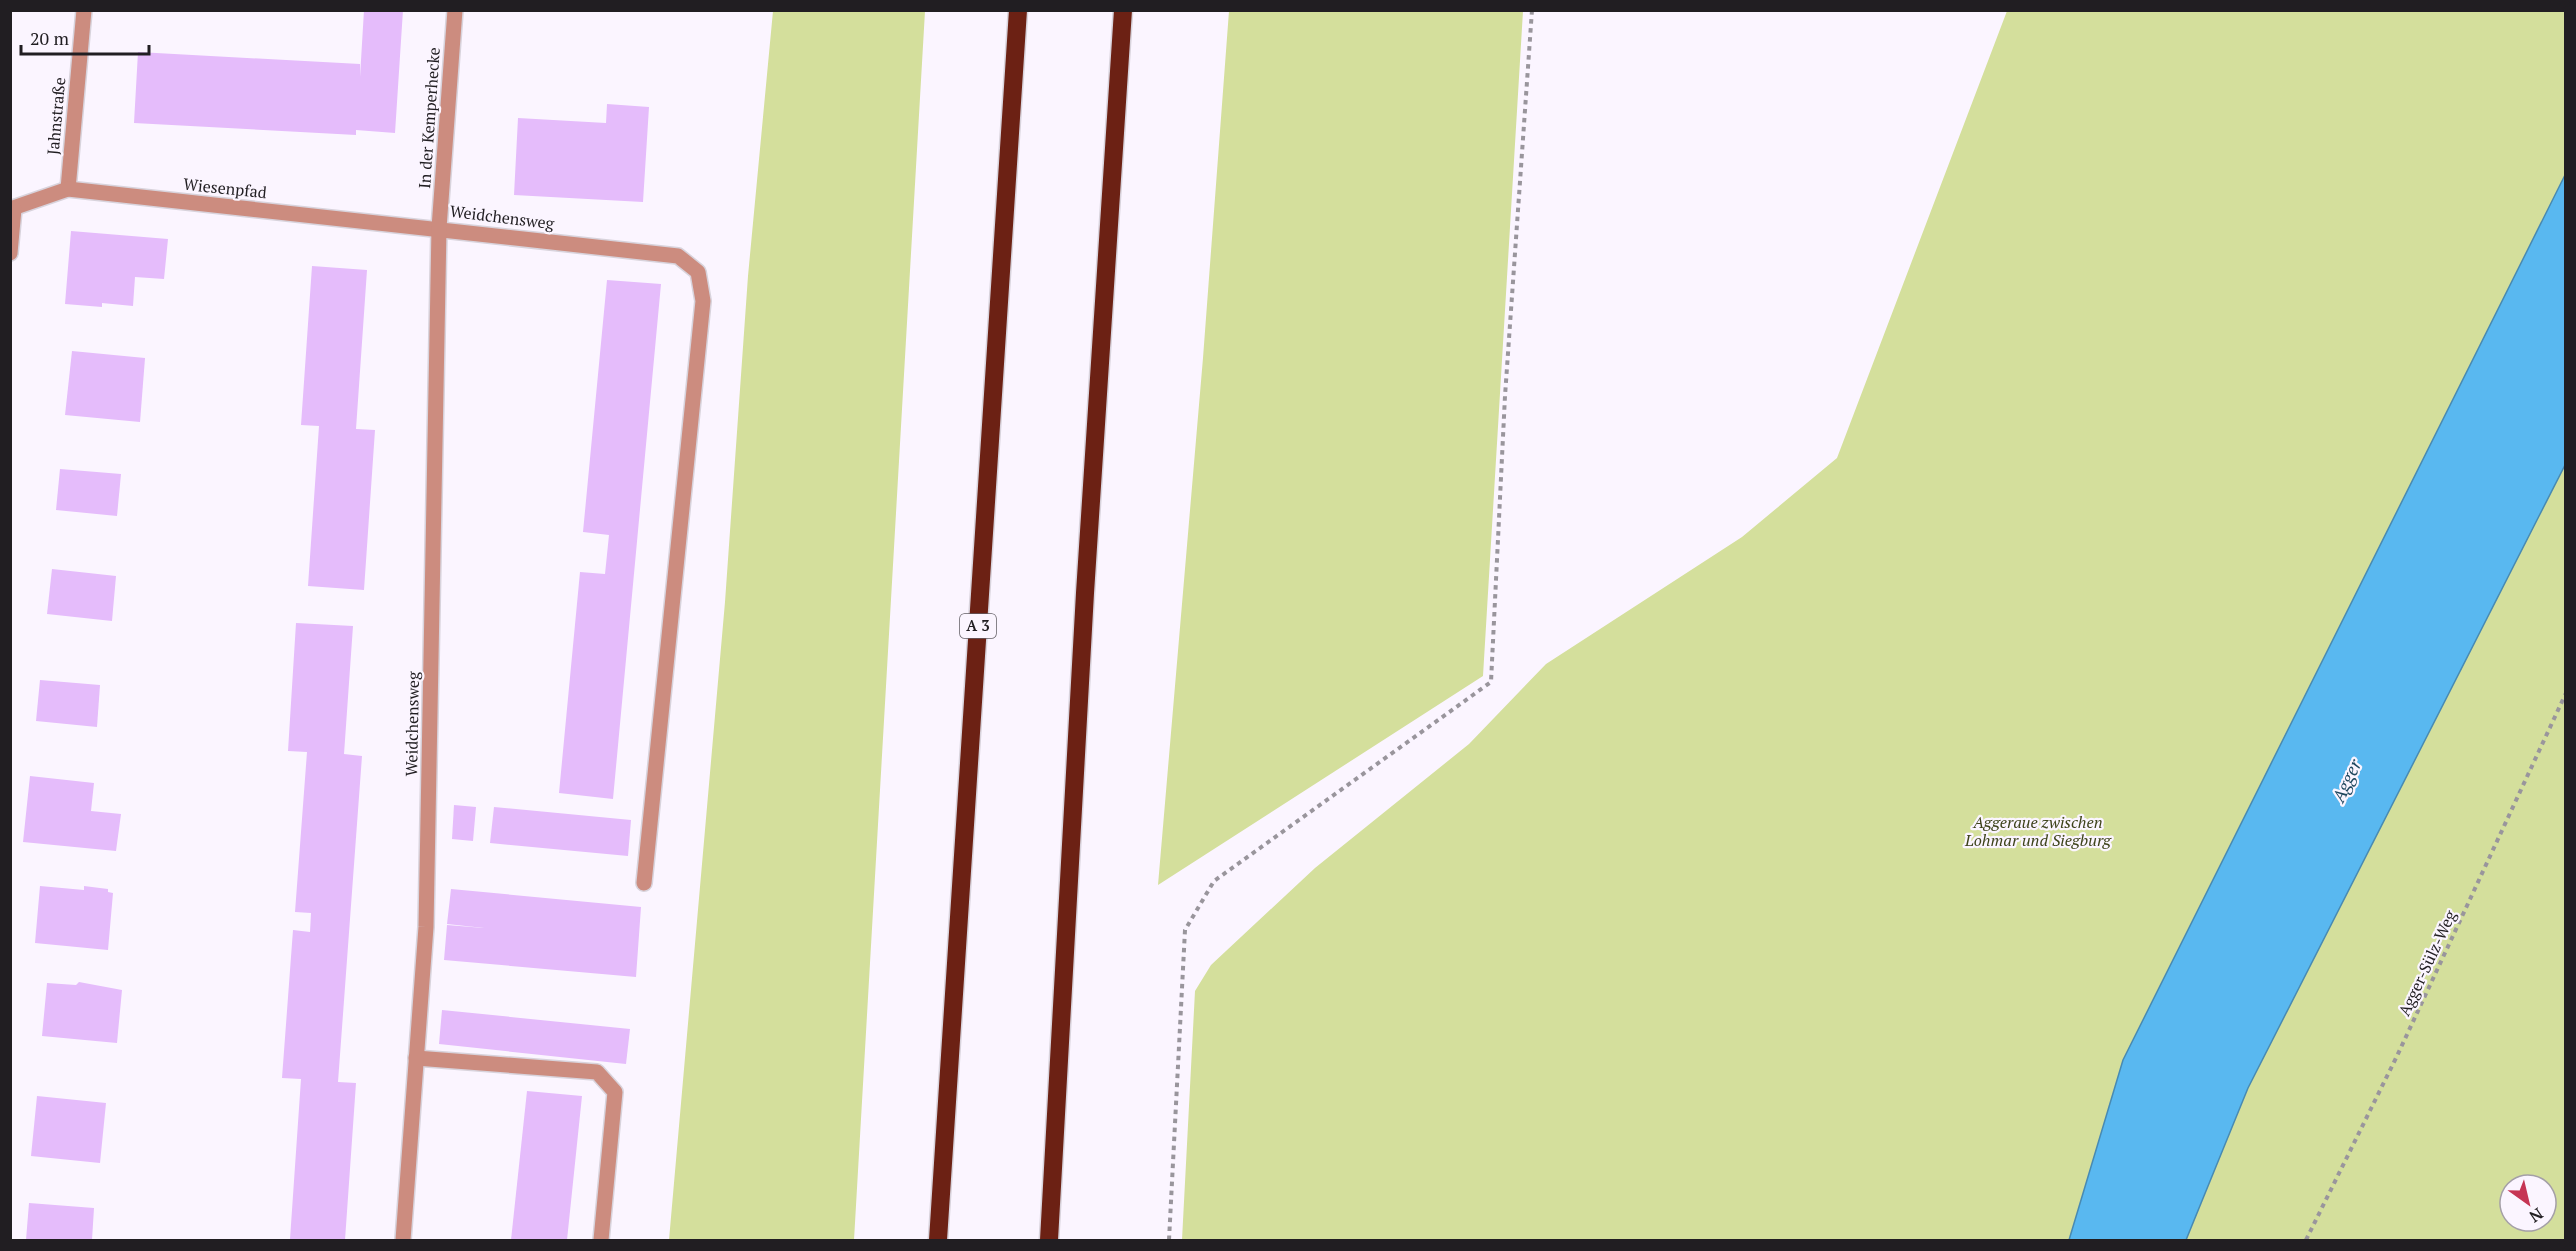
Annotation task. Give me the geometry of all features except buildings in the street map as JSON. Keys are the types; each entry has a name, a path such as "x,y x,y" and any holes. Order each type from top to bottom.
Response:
{"highway":[{"name":"A 3","path":"939,1240 1018,10"},
{"path":"1049,1240 1084,605 1123,10"}],"street":[{"name":"Jahnstraße","path":"68,189 84,10"},
{"name":"In der Kemperhecke","path":"439,228 455,10"},
{"name":"Wiesenpfad","path":"12,209 68,189 439,228"},
{"path":"10,253 12,209"},
{"name":"Weidchensweg","path":"404,1240 426,927 439,228 678,256 698,272 703,302 644,883"},
{"path":"416,1058 597,1072 615,1092 601,1240"}],"path":[{"path":"1169,1240 1185,930 1214,881 1491,682 1505,396 1532,10"},
{"name":"Agger-Sülz-Weg","path":"2306,1240 2397,1056 2565,693"}],"green space":[{"path":"773,11 925,11 854,1240 669,1240 725,602 748,276"},
{"path":"1229,11 1523,11 1483,676 1158,885 1203,358"},
{"name":"Aggeraue zwischen Lohmar und Siegburg","path":"2007,11 2565,11 2565,1240 1182,1240 1195,991 1211,965 1315,868 1469,744 1546,664 1742,537 1837,458"}],"water":[{"name":"Agger","path":"2565,175 2565,465 2248,1088 2186,1240 2069,1240 2123,1060"}]}
